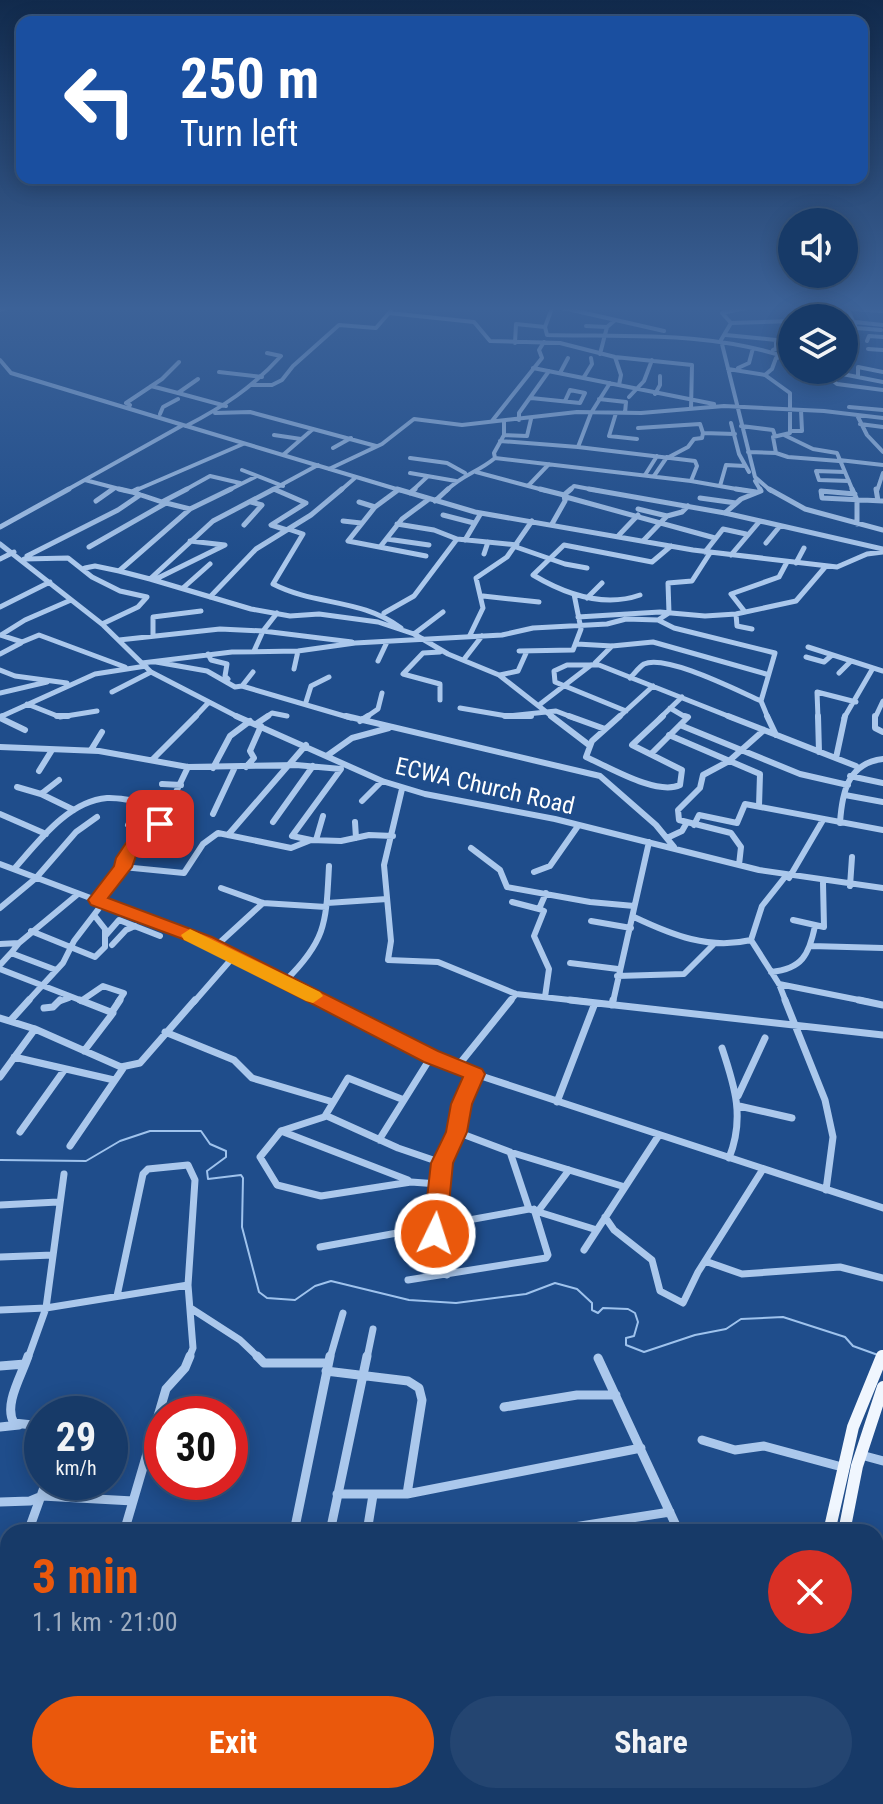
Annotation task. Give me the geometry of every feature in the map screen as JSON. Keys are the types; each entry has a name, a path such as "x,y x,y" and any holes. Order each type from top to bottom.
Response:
{"main road":[{"path":"831,1524 842,1467 863,1397 883,1355"},
{"path":"846,1524 861,1455 883,1387"}],"street":[{"path":"76,392 481,513 707,552 826,566 841,567 883,550"},
{"path":"142,392 126,403 172,417 170,420"},
{"path":"175,392 226,406"},
{"path":"0,527 184,425 226,406 244,392"},
{"path":"492,421 514,392"},
{"path":"519,420 519,413 535,392"},
{"path":"565,401 569,392"},
{"path":"580,403 584,392"},
{"path":"578,447 585,419 595,410 604,392"},
{"path":"629,397 635,392"},
{"path":"649,392 724,406"},
{"path":"690,392 691,409"},
{"path":"734,392 751,471 764,486 803,508 883,530"},
{"path":"789,392 790,431"},
{"path":"202,400 209,394"},
{"path":"531,398 580,403 595,410"},
{"path":"160,414 163,407 178,399"},
{"path":"599,399 626,402 625,413"},
{"path":"329,469 376,446 414,419 462,425 595,410 625,413 724,406 883,418"},
{"path":"849,407 883,409"},
{"path":"775,436 802,431 801,410"},
{"path":"212,413 250,412 376,446"},
{"path":"616,413 609,436 637,439"},
{"path":"857,415 860,424 883,452"},
{"path":"504,435 527,436 531,419"},
{"path":"495,458 494,453 504,435 504,421"},
{"path":"725,513 761,489 745,466 731,423"},
{"path":"638,428 700,424 702,438 694,439 688,447 668,457 654,476"},
{"path":"860,424 883,427"},
{"path":"741,426 773,430 776,453"},
{"path":"283,455 313,429"},
{"path":"703,433 735,434"},
{"path":"783,434 813,449 836,453 856,497 857,524"},
{"path":"274,435 301,439"},
{"path":"333,448 351,438"},
{"path":"500,441 696,462 691,481"},
{"path":"132,492 243,444"},
{"path":"748,452 883,465"},
{"path":"645,475 657,456"},
{"path":"410,458 459,466 465,473"},
{"path":"476,472 495,458 654,476 756,492"},
{"path":"528,486 549,464"},
{"path":"152,580 213,521 318,465"},
{"path":"720,486 726,465 745,466"},
{"path":"242,470 283,486"},
{"path":"845,472 816,471 819,480 849,481"},
{"path":"435,501 465,473 476,472 638,512 667,516 688,506"},
{"path":"410,473 456,481"},
{"path":"856,497 821,497 821,491 881,501 876,486 883,473"},
{"path":"89,547 210,476 240,483"},
{"path":"119,571 190,509 255,477"},
{"path":"210,597 247,556 311,515 356,477"},
{"path":"410,493 427,477"},
{"path":"85,480 190,509"},
{"path":"552,524 565,496 571,487 577,486 725,513 883,550"},
{"path":"876,486 883,487"},
{"path":"96,501 114,488"},
{"path":"398,489 375,507 348,541 426,556"},
{"path":"276,490 306,503 271,525 303,534 273,584 314,598 360,604 384,613 405,631"},
{"path":"22,558 118,510 140,495"},
{"path":"700,498 736,503"},
{"path":"824,515 831,508 832,498"},
{"path":"380,547 397,524 429,499"},
{"path":"244,525 262,505 251,502"},
{"path":"359,502 375,507"},
{"path":"638,512 660,522 715,538"},
{"path":"619,535 638,512"},
{"path":"465,540 481,513"},
{"path":"443,515 474,523"},
{"path":"643,541 667,516"},
{"path":"343,521 361,523"},
{"path":"470,635 483,613 483,596 476,578 516,546 532,521"},
{"path":"731,555 746,534 760,522"},
{"path":"397,524 434,530 457,539 516,546 552,560 587,568"},
{"path":"766,543 780,526"},
{"path":"669,613 668,583 692,581 715,538 726,528 746,534"},
{"path":"387,539 429,545"},
{"path":"384,613 414,596 457,539"},
{"path":"152,580 225,545 190,541"},
{"path":"484,554 488,542"},
{"name":"ECWA Church Road","path":"0,544 22,558 102,624 151,672 209,702 402,789 674,847 787,877 879,888"},
{"path":"855,559 855,554 864,544"},
{"path":"640,595 630,599 587,598 533,575 552,560 564,545 649,562 671,546"},
{"path":"796,563 804,548"},
{"path":"0,559 14,552"},
{"path":"22,558 68,558 85,568 92,577 126,594 147,597 138,607 102,624"},
{"path":"745,612 731,594 779,577 787,562"},
{"path":"183,588 210,564"},
{"path":"85,568 95,566 119,571 277,613 364,620 414,634 499,675 589,745"},
{"path":"578,617 736,614 796,601 826,566"},
{"path":"0,607 50,582"},
{"path":"587,598 602,583"},
{"path":"508,681 525,661 523,651 573,650 581,629 574,594"},
{"path":"483,596 539,602"},
{"path":"0,635 25,620 71,600"},
{"path":"153,636 153,617 201,611"},
{"path":"414,634 443,612"},
{"path":"254,651 263,631 277,613"},
{"path":"658,620 669,613"},
{"path":"736,614 737,626 752,629"},
{"path":"0,718 70,683 152,661 208,654 298,651 355,643 482,636 626,619 658,620 674,628 773,652 775,654 766,674 761,701 776,735"},
{"path":"119,640 238,628 355,643"},
{"path":"0,635 22,642"},
{"path":"0,654 39,635 125,667"},
{"path":"465,658 482,636"},
{"path":"378,661 387,642"},
{"path":"577,644 612,646 653,642 766,674"},
{"path":"539,705 610,652 612,646"},
{"path":"808,647 883,671"},
{"path":"294,669 298,651"},
{"path":"440,700 440,684 403,674 423,653 444,651"},
{"path":"208,654 211,660 227,664 225,676 235,687 242,686 261,694 306,702 360,721 605,779 674,847"},
{"path":"806,657 824,662 832,655"},
{"path":"152,661 194,666 228,679"},
{"path":"839,673 851,661"},
{"path":"630,678 648,663 690,673 761,701"},
{"path":"626,711 555,682 553,677 559,666 593,664 856,766"},
{"path":"836,758 845,714 856,702 873,668"},
{"path":"0,670 15,676 70,683"},
{"path":"112,692 151,672"},
{"path":"242,686 253,672"},
{"path":"499,675 515,672"},
{"path":"306,702 311,686 329,677"},
{"path":"0,693 52,681"},
{"path":"653,686 589,745 586,757 657,788 672,789 680,785 682,770 632,745 682,697"},
{"path":"819,752 817,692 856,702"},
{"path":"360,721 378,709 382,693"},
{"path":"883,701 875,710 874,723 875,728 883,732"},
{"path":"152,760 209,702"},
{"path":"27,704 60,717 97,711"},
{"path":"460,708 507,716 563,713 605,729"},
{"path":"651,754 688,715 670,708"},
{"path":"213,768 230,736 272,713 287,716"},
{"path":"0,718 25,730"},
{"path":"246,767 253,762 250,751 255,723"},
{"path":"680,725 800,774 848,785"},
{"path":"328,755 352,738 389,728"},
{"path":"739,865 741,847 731,833 686,824 679,820 678,810 700,788 703,775 729,761 764,730"},
{"path":"91,750 102,732"},
{"path":"669,735 760,774 759,806"},
{"path":"228,835 306,745"},
{"path":"0,747 91,750 188,767 352,767"},
{"path":"39,771 52,750"},
{"path":"840,823 850,776 856,766 866,760 883,759"},
{"path":"273,822 313,766"},
{"path":"10,1021 56,970 94,915 123,867 129,850 163,819 188,767"},
{"path":"213,814 235,767"},
{"path":"341,769 326,793 302,815 292,836 341,841 393,836"},
{"path":"605,779 613,771"},
{"path":"850,776 883,783"},
{"path":"41,794 59,780"},
{"path":"362,801 382,781"},
{"path":"162,784 181,785"},
{"path":"17,787 41,794 74,810"},
{"path":"402,789 384,865 391,941 388,960 400,963 438,962 516,994 883,1035"},
{"path":"845,795 883,802"},
{"path":"14,869 46,834 74,810 104,798 169,808"},
{"path":"694,825 699,815 735,823 744,804 883,830"},
{"path":"0,814 46,834"},
{"path":"123,867 184,873 208,838 218,833 291,848 313,840 323,816"},
{"path":"0,908 36,878 76,832 97,817"},
{"path":"132,817 128,825 154,827"},
{"path":"823,820 814,842 801,853 787,877 762,906 751,940 779,984 798,1027 833,1131 826,1190"},
{"path":"355,822 356,838"},
{"path":"667,838 682,831 686,824"},
{"path":"534,872 550,866 578,826"},
{"path":"612,1005 617,972 634,917 649,842"},
{"path":"471,848 500,870 507,887 590,902 634,906"},
{"path":"850,886 852,857"},
{"path":"0,864 216,946 431,1057 557,1102 883,1208"},
{"path":"285,981 307,961 324,936 329,866"},
{"path":"793,920 815,926 826,925 823,883"},
{"path":"221,888 263,903 326,905 387,899"},
{"path":"879,888 883,896"},
{"path":"539,909 546,893"},
{"path":"78,894 31,931 0,967 39,986 112,1012"},
{"path":"512,902 544,911 534,936 549,969 545,997"},
{"path":"216,946 263,903"},
{"path":"31,931 71,946 86,956 95,957 105,947 105,929 94,915"},
{"path":"634,917 651,926 713,945 736,945 751,940"},
{"path":"105,936 119,920 160,936"},
{"path":"591,921 631,928"},
{"path":"112,945 135,926"},
{"path":"771,972 795,969 807,957 815,926"},
{"path":"0,944 19,943"},
{"path":"570,963 617,972 684,974 713,945"},
{"path":"811,946 883,948"},
{"path":"11,953 56,970"},
{"path":"0,1018 35,1029 124,1067 140,1063 235,955"},
{"path":"779,984 883,1005"},
{"path":"81,1001 103,986 124,993 84,1051"},
{"path":"457,1067 516,994"},
{"path":"44,1008 53,1007 61,999 72,998"},
{"path":"557,1102 595,1003"},
{"path":"0,1077 35,1029"},
{"path":"165,1032 234,1060 252,1078 333,1102"},
{"path":"738,1096 765,1038"},
{"path":"722,1048 739,1106 740,1134 729,1158"},
{"path":"81,1072 92,1055"},
{"path":"379,1140 431,1057"},
{"path":"0,1059 114,1080"},
{"path":"70,1146 124,1067"},
{"path":"20,1132 65,1069"},
{"path":"447,1275 435,1226 438,1184 442,1163 457,1132 461,1104 475,1074"},
{"path":"404,1100 350,1077 325,1116 281,1131 260,1157 277,1185 321,1196 411,1182 438,1184"},
{"path":"739,1106 792,1118"},
{"path":"325,1116 442,1163"},
{"path":"281,1131 411,1182"},
{"path":"457,1132 510,1152 625,1187"},
{"path":"584,1250 659,1135"},
{"path":"408,1280 548,1257 534,1209 510,1152"},
{"path":"117,1296 143,1174 148,1169 188,1165 194,1174 188,1285 192,1309 190,1359 166,1389 126,1524"},
{"path":"605,1217 613,1231 640,1247 652,1259 660,1291 683,1303 705,1261 763,1169"},
{"path":"534,1209 569,1170"},
{"path":"19,1425 10,1416 10,1407 46,1308 64,1174"},
{"path":"0,1205 58,1202"},
{"path":"320,1247 534,1209 597,1230"},
{"path":"0,1257 53,1255"},
{"path":"705,1261 742,1274 840,1267 883,1278"},
{"path":"0,1310 46,1308 188,1285"},
{"path":"192,1309 240,1340 264,1363 327,1367 416,1383 421,1391 407,1494"},
{"path":"296,1524 327,1367 343,1313"},
{"path":"331,1524 373,1329"},
{"path":"598,1358 675,1524"},
{"path":"0,1366 25,1364"},
{"path":"504,1407 577,1395 616,1395"},
{"path":"0,1427 24,1425"},
{"path":"702,1440 735,1450 764,1446 842,1467"},
{"path":"337,1494 407,1494 641,1448"},
{"path":"861,1455 883,1461"},
{"path":"368,1524 373,1495"},
{"path":"0,1502 32,1500"},
{"path":"31,1524 40,1500"},
{"path":"115,1500 133,1501"},
{"path":"593,1524 670,1512"}],"waterway":[{"path":"0,1160 86,1161 120,1141 150,1131 201,1131 210,1144 226,1151 226,1157 207,1171 208,1179 241,1175 243,1178 242,1227 259,1292 267,1298 295,1300 315,1286 331,1281 409,1300 456,1303 526,1294 555,1283 577,1289 592,1303 592,1310 598,1313 603,1308 628,1309 635,1313 638,1322 634,1336 626,1338 626,1345 644,1352 695,1335 726,1329 741,1319 783,1317 845,1337 853,1346 878,1355"}],"slow traffic":[{"path":"190,935 313,996"}],"route":[{"path":"160,824 132,846 123,867 97,900 205,941 431,1057 475,1074 461,1104 457,1132 442,1163 435,1234"}]}
